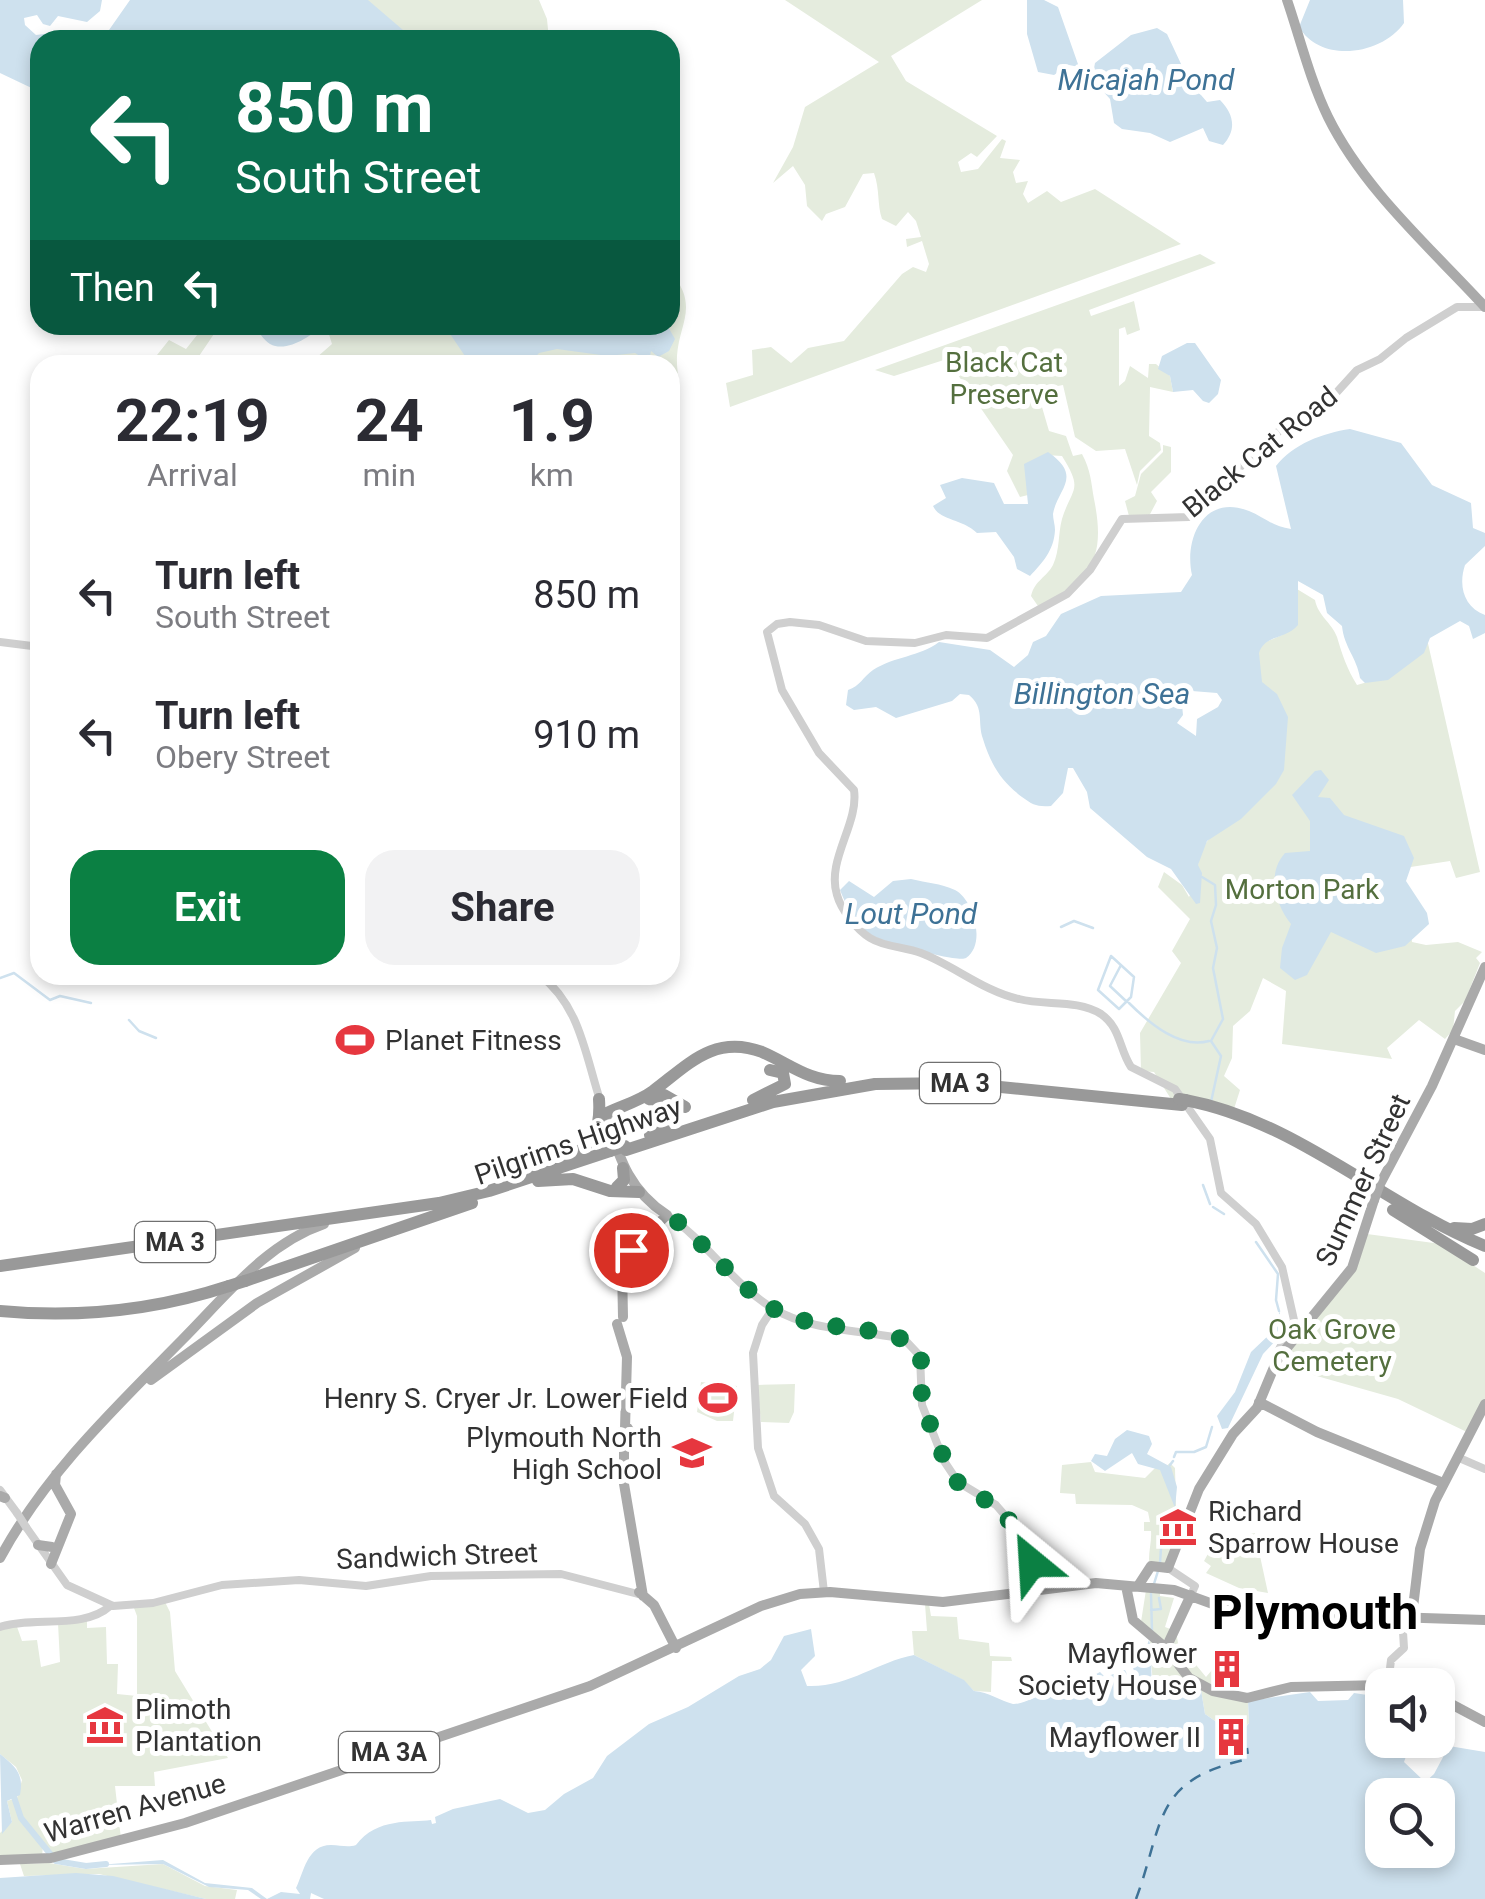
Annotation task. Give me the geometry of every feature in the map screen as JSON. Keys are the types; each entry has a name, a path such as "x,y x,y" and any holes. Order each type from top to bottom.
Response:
{"highway":[{"path":"613,1115 649,1094 694,1057 719,1048 738,1047 763,1053 810,1078 857,1080"},
{"path":"721,1112 783,1087 784,1074 768,1072 771,1060 763,1053"},
{"path":"613,1115 658,1095 680,1102 670,1084 678,1069"},
{"name":"Pilgrims Highway","path":"0,1311 116,1310 229,1286 536,1182 721,1112 794,1091 857,1080 970,1078 1184,1102 1242,1116 1285,1134 1481,1253"},
{"name":"Pilgrims Highway","path":"628,1146 788,1098 875,1084 960,1083 1184,1102 1271,1134 1481,1253"},
{"path":"599,1098 613,1115"},
{"path":"490,1191 586,1148 599,1126 599,1098"},
{"path":"628,1146 661,1130 670,1120 664,1102 644,1102"},
{"path":"611,1153 591,1166 587,1174 592,1182 630,1186"},
{"name":"Pilgrims Highway","path":"0,1266 349,1216 490,1191 611,1153"},
{"path":"536,1182 570,1179 610,1191 630,1186"},
{"path":"1397,1204 1457,1229 1485,1224"}],"main road":[{"path":"1287,0 1323,106 1346,147 1375,187 1485,307"},
{"name":"Summer Street","path":"1143,1586 1168,1565 1199,1489 1260,1402 1274,1365 1352,1267 1378,1195 1485,967"},
{"path":"1454,1039 1485,1050"},
{"path":"613,1115 630,1186 650,1227"},
{"path":"630,1186 666,1213"},
{"path":"666,1213 650,1227 622,1265 621,1320 628,1363 626,1494 641,1592 654,1605 676,1648"},
{"path":"640,1240 666,1213"},
{"path":"0,1556 58,1470 266,1256 301,1234 349,1216"},
{"path":"94,1430 152,1379 235,1317 316,1268 404,1227"},
{"path":"1260,1402 1317,1432 1443,1483"},
{"path":"1407,1616 1420,1549 1443,1483 1485,1404"},
{"path":"50,1555 70,1515 54,1482 58,1470"},
{"path":"35,1501 54,1496 68,1510 50,1555"},
{"path":"0,1539 22,1527"},
{"path":"38,1545 50,1555"},
{"name":"MA 3A","path":"676,1648 764,1605 791,1596 824,1592 945,1602 1088,1584 1143,1586 1193,1590 1236,1612 1485,1620"},
{"path":"1143,1586 1131,1617 1166,1648 1189,1678 1233,1696 1249,1698 1292,1687 1365,1686"},
{"path":"1166,1648 1193,1590"},
{"name":"Warren Avenue","path":"0,1860 54,1857 185,1823 590,1686 676,1648"},
{"path":"1455,1706 1485,1722"}],"street":[{"name":"Black Cat Road","path":"1274,1365 1294,1320 1286,1275 1256,1224 1221,1193 1212,1144 1172,1086 1130,1067 1116,1030 1102,1014 996,992 920,952 872,940 842,906 836,887 854,790 819,752 782,690 767,632 777,624 790,622 881,642 919,642 946,635 977,640 997,634 1070,591 1090,570 1122,519 1189,517 1273,435 1327,403 1357,370 1380,360 1406,338 1457,307 1485,307"},
{"path":"0,642 30,646"},
{"path":"551,985 573,1012 599,1098"},
{"path":"666,1213 773,1308 797,1319 914,1345 921,1360 922,1404 944,1461 958,1482 996,1505 1010,1520 1031,1556 1032,1589"},
{"path":"773,1308 761,1327 753,1355 758,1448 774,1496 806,1526 819,1549 824,1592"},
{"path":"1457,1457 1485,1469"},
{"path":"2,1495 38,1545"},
{"path":"50,1555 70,1587 111,1606"},
{"path":"1168,1565 1193,1590"},
{"name":"Sandwich Street","path":"0,1627 24,1620 69,1619 106,1611 111,1606 155,1603 222,1584 303,1580 369,1586 431,1576 559,1574 641,1592"},
{"path":"1389,1668 1404,1648 1407,1616"}],"green space":[{"path":"365,0 539,0 548,30 395,30"},
{"path":"785,0 982,0 891,56 906,81 997,136 977,157 971,153 958,162 961,172 978,169 1002,139 1006,141 1000,158 1020,160 1013,172 1016,183 1028,181 1023,194 1028,203 1047,191 1061,202 1095,189 1181,244 730,407 726,383 753,375 752,350 771,347 791,363 808,348 844,341 902,274 913,267 926,272 929,264 922,241 907,247 906,239 921,237 908,212 896,226 882,219 874,173 863,174 845,207 826,214 822,221 807,206 805,185 793,166 773,183 793,147 805,107 879,62"},
{"name":"Black Cat Preserve","path":"1200,254 1216,263 1089,310 1091,316 1134,301 1140,330 1127,335 1125,327 1119,329 1119,386 1130,366 1148,378 1149,364 1156,364 1170,376 1173,392 1150,387 1149,436 1160,443 1161,450 1140,471 1137,485 1125,449 1096,451 1075,437 1063,385 1037,390 1049,431 1066,436 1073,456 1082,454 1085,460 1098,537 1091,565 1083,576 1038,606 1031,596 1053,565 1062,519 1074,489 1073,476 1062,456 1046,455 1028,495 1020,497 1007,471 1013,455 947,359 894,376 875,370"},
{"path":"680,285 686,305 677,355 319,355 332,344 329,335 680,335"},
{"path":"197,335 213,335 200,355 157,355 169,340 186,349"},
{"path":"1163,445 1171,447 1171,472 1151,492 1157,501 1149,516 1129,516 1125,501 1135,496 1141,474 1163,452"},
{"name":"Morton Park","path":"1292,586 1315,600 1335,632 1357,685 1385,677 1427,639 1480,872 1456,878 1450,861 1404,868 1412,942 1458,942 1482,952 1476,958 1480,963 1465,1001 1455,1011 1453,1030 1445,1039 1419,1020 1387,1048 1392,1059 1282,1044 1286,991 1263,978 1250,1011 1233,1026 1232,1058 1224,1076 1240,1090 1233,1112 1171,1099 1154,1072 1141,1071 1140,1033 1181,963 1172,951 1190,919 1158,887 1164,872 1182,885 1189,897 1209,839 1261,644 1282,635"},
{"name":"Oak Grove Cemetery","path":"1367,1234 1441,1244 1485,1273 1485,1399 1469,1433 1398,1399 1278,1365 1313,1323"},
{"name":"Henry S. Cryer Jr. Lower Field","path":"701,1382 737,1386 733,1421 717,1421 697,1412"},
{"path":"795,1384 794,1412 789,1423 761,1422 757,1385"},
{"path":"1091,1462 1095,1472 1145,1478 1157,1466 1164,1468 1170,1463 1175,1468 1176,1507 1165,1539 1172,1548 1166,1568 1150,1567 1151,1531 1144,1531 1144,1522 1150,1522 1148,1512 1132,1505 1076,1504 1075,1494 1060,1493 1062,1465"},
{"path":"1255,1533 1268,1593 1239,1588 1206,1573 1211,1566 1204,1561 1215,1541"},
{"path":"1146,1590 1160,1590 1160,1596 1174,1598 1165,1627 1173,1630 1162,1642 1141,1622"},
{"name":"Plimoth Plantation","path":"165,1602 170,1612 175,1671 228,1758 154,1772 155,1786 115,1786 121,1839 55,1856 43,1844 42,1858 0,1858 0,1833 12,1822 7,1801 17,1798 22,1780 16,1767 0,1754 0,1630 16,1624 22,1641 37,1640 41,1667 60,1662 58,1623 87,1617 87,1628 106,1627 107,1664 118,1664 117,1694 137,1696 134,1608"},
{"path":"925,1604 929,1604 931,1616 957,1617 959,1639 989,1643 990,1656 1011,1657 1012,1661 992,1661 991,1692 974,1691 963,1680 914,1655 912,1631 927,1631"},
{"path":"1176,1631 1178,1643 1206,1677 1218,1663 1213,1686 1248,1701 1249,1723 1241,1732 1234,1731 1234,1718 1218,1723 1205,1714 1201,1690 1195,1686 1168,1695 1153,1687 1150,1641 1165,1650"},
{"path":"49,1863 85,1869 163,1864 205,1886 237,1890 235,1899 206,1899 99,1874 24,1876 20,1864"}],"water":[{"path":"0,0 102,0 100,11 87,22 58,16 50,26 37,15 24,18 30,30 30,87 0,73"},
{"path":"130,0 368,0 403,30 109,30"},
{"path":"1027,0 1044,0 1058,7 1079,67 1069,65 1054,75 1038,72 1027,34"},
{"path":"1310,0 1403,0 1404,23 1394,34 1367,48 1336,50 1309,39 1299,27"},
{"name":"Micajah Pond","path":"1157,28 1167,34 1189,81 1207,102 1220,100 1228,111 1232,128 1223,145 1209,141 1203,128 1170,142 1150,133 1122,129 1114,123 1110,99 1092,79 1095,63 1131,35"},
{"path":"261,335 309,335 291,345 267,342"},
{"path":"451,335 673,335 675,339 669,351 662,355 651,351 650,355 601,355 557,349 537,355 464,355"},
{"path":"1195,343 1221,380 1218,394 1209,403 1193,390 1173,392 1170,376 1158,369 1162,356"},
{"name":"Billington Sea","path":"1350,429 1401,443 1432,485 1471,503 1473,528 1485,533 1485,546 1465,565 1462,581 1472,607 1485,615 1485,633 1473,639 1469,626 1460,621 1430,638 1424,653 1388,680 1365,683 1342,626 1327,613 1323,595 1298,581 1298,625 1266,643 1259,653 1262,682 1277,694 1288,717 1284,770 1276,784 1241,819 1207,841 1198,865 1202,873 1200,903 1196,904 1171,869 1147,857 1090,808 1087,792 1073,768 1068,768 1063,793 1051,806 1032,804 1015,791 990,757 981,733 979,710 969,695 960,694 952,701 896,718 876,707 854,710 846,705 848,690 873,670 939,642 990,650 1014,667 1028,655 1033,642 1046,636 1061,614 1101,596 1181,592 1192,575 1194,535 1209,514 1233,507 1291,529 1276,466 1300,446","holes":["1192,691 1217,693 1222,700 1218,707 1197,719 1196,736 1177,723 1183,715 1181,695"]},
{"path":"1048,452 1065,469 1066,483 1055,505 1052,544 1030,576 1017,569 1014,557 996,532 977,533 933,506 946,498 940,485 962,478 994,483 1004,504 1028,504 1024,464"},
{"path":"1321,770 1329,780 1318,797 1330,798 1344,815 1404,836 1414,858 1406,881 1427,913 1429,924 1405,946 1376,953 1331,932 1307,975 1295,980 1280,968 1291,924 1275,889 1276,870 1285,853 1310,851 1310,821 1292,795 1315,771"},
{"name":"Lout Pond","path":"911,879 955,890 967,902 975,922 976,943 966,958 919,951 871,935 852,914 840,890 849,881 874,897 893,881"},
{"path":"1280,1311 1278,1338 1263,1354 1228,1428 1222,1429 1217,1416 1235,1392 1251,1352 1271,1333"},
{"path":"1127,1430 1149,1436 1152,1444 1147,1454 1171,1467 1177,1487 1175,1508 1160,1470 1138,1464 1132,1453 1105,1471 1091,1461 1095,1454 1107,1456 1115,1439"},
{"path":"811,1629 815,1656 801,1670 807,1686 849,1679 914,1655 964,1680 974,1691 1018,1704 1068,1683 1079,1694 1079,1683 1100,1672 1105,1677 1134,1671 1131,1661 1142,1657 1149,1640 1156,1691 1176,1694 1194,1686 1201,1690 1205,1714 1218,1723 1233,1716 1234,1731 1242,1732 1249,1723 1248,1701 1310,1692 1318,1701 1348,1700 1354,1693 1365,1695 1365,1758 1405,1758 1404,1762 1421,1778 1365,1778 1365,1868 1455,1868 1455,1778 1430,1778 1443,1758 1455,1758 1455,1747 1485,1752 1485,1899 324,1899 311,1893 310,1899 267,1899 281,1892 300,1894 296,1888 307,1860 317,1849 356,1845 384,1826 431,1820 432,1824 436,1823 435,1817 453,1809 500,1799 528,1813 545,1810 593,1778 607,1756 649,1724 688,1707 739,1676 760,1669 771,1660 784,1636"},
{"path":"0,1754 14,1767 21,1782 20,1795 7,1801 12,1822 2,1834"},
{"path":"163,1860 205,1883 252,1888 267,1899 248,1890 209,1887 163,1864 98,1865"},
{"path":"76,1873 113,1876 206,1899 0,1899 0,1878"}],"waterway":[{"path":"1202,877 1215,885 1216,905 1211,921 1217,948 1213,968 1223,1019 1211,1041 1221,1056 1211,1102"},
{"path":"1061,927 1074,921 1093,928"},
{"path":"1111,956 1134,977 1131,997 1119,1009 1098,990 1111,956"},
{"path":"1121,965 1110,986 1127,1002"},
{"path":"0,978 14,973 50,1000 60,996 91,1003"},
{"path":"1129,1003 1176,1038 1209,1041"},
{"path":"129,1020 139,1031 156,1038"},
{"path":"1203,1185 1210,1204"},
{"path":"1213,1207 1224,1214"},
{"path":"1256,1242 1278,1274 1279,1311"},
{"path":"1174,1457 1176,1452 1206,1447 1212,1427"},
{"path":"1170,1465 1173,1461"},
{"path":"1160,1563 1162,1533 1171,1513"},
{"path":"1153,1587 1158,1571"},
{"path":"1151,1594 1152,1631"},
{"path":"1151,1610 1161,1609 1159,1598"},
{"path":"13,1794 21,1818 56,1861 86,1866 106,1864"}],"ferry route":[{"path":"1136,1899 1158,1828 1177,1793 1214,1769 1244,1760 1247,1748"}],"place":[{"name":"Planet Fitness","path":"355,1040"},
{"name":"Henry S. Cryer Jr. Lower Field","path":"718,1398"},
{"name":"Plymouth North High School","path":"692,1453"},
{"name":"Richard Sparrow House","path":"1178,1527"},
{"name":"Mayflower Society House","path":"1227,1669"},
{"name":"Plimoth Plantation","path":"105,1725"},
{"name":"Mayflower II","path":"1231,1737"}],"district":[{"name":"Plymouth","path":"1315,1612"}],"route":[{"path":"631,1250 668,1214 777,1311 911,1343 921,1360 922,1404 948,1468 959,1484 1002,1510 1030,1553 1032,1563"}]}
